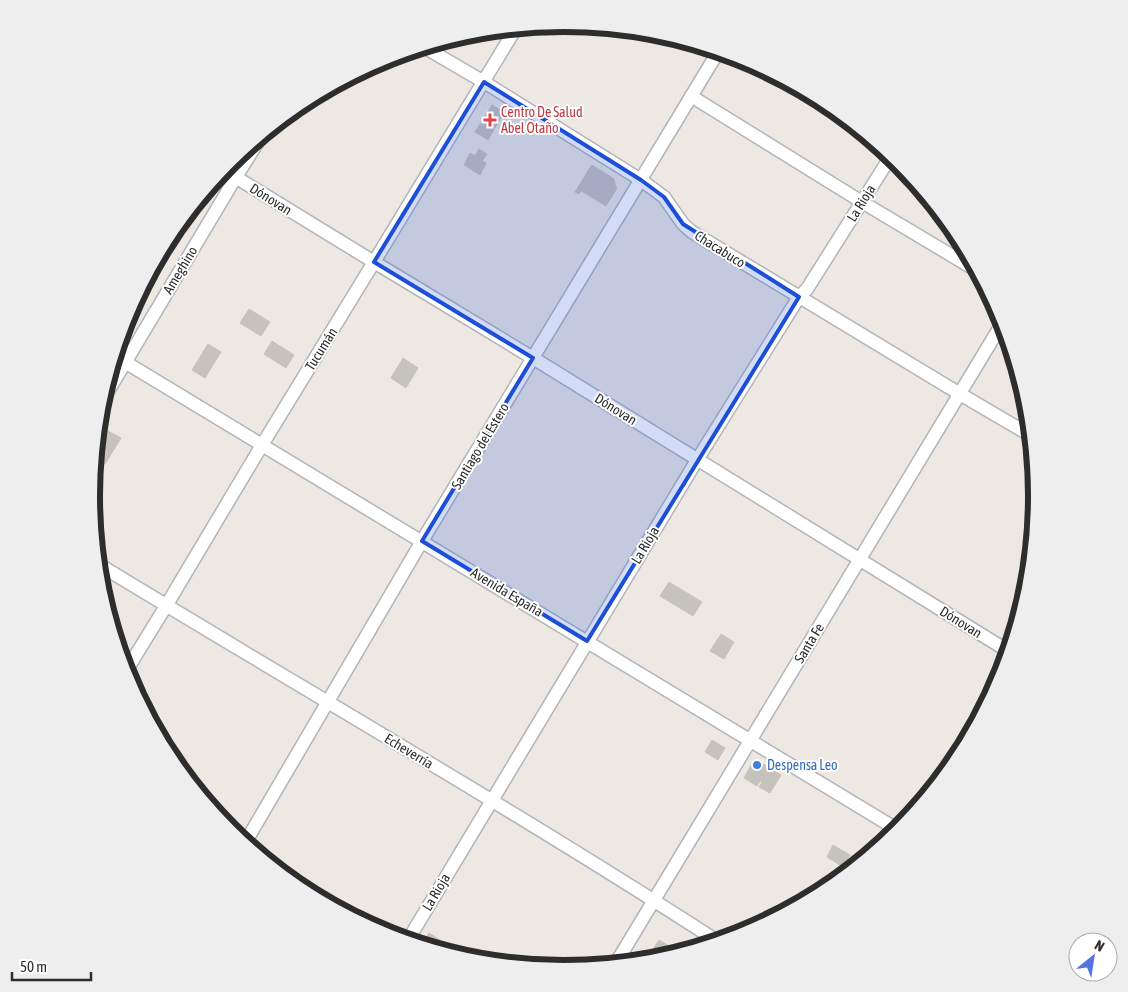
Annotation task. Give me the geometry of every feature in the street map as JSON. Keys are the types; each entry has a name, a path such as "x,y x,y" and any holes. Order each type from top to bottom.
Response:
{"street":[{"name":"Tucumán","path":"132,662 512,35"},
{"name":"Chacabuco","path":"432,52 641,180 664,197 683,224 692,232 1023,431"},
{"name":"Santiago del Estero","path":"249,836 422,541 715,58"},
{"path":"692,96 964,263"},
{"name":"Ameghino","path":"122,355 249,156"},
{"name":"La Rioja","path":"412,934 697,460 798,297 808,289 887,163"},
{"name":"Dónovan","path":"231,174 860,558 1002,647"},
{"name":"Santa Fe","path":"620,956 997,331"},
{"name":"Avenida España","path":"121,360 890,825"},
{"name":"Echeverría","path":"106,569 654,900 709,936"}],"highlighted area":[{"path":"484,82 641,180 664,197 683,224 799,297 587,641 422,541 533,358 374,262"}],"building":[{"path":"492,105 504,112 488,140 475,132"},
{"path":"479,149 487,154 482,161 486,163 480,175 464,165 470,153 475,156"},
{"path":"592,165 614,179 611,185 617,188 606,206 578,189"},
{"path":"591,166 614,180 616,187 605,204 581,190 579,194 575,192"},
{"path":"249,309 270,322 261,336 240,323"},
{"path":"272,341 294,355 286,368 264,354"},
{"path":"208,344 221,352 205,378 192,370"},
{"path":"403,358 418,368 406,388 391,378"},
{"path":"106,430 121,438 105,464 101,462"},
{"path":"669,582 702,602 693,616 660,596"},
{"path":"721,634 734,642 724,659 710,651"},
{"path":"712,740 725,748 718,760 705,752"},
{"path":"759,762 769,767 757,786 744,778 752,763"},
{"path":"769,767 781,775 770,793 759,787 762,782 760,781"},
{"path":"833,845 850,855 842,867 827,857"},
{"path":"429,933 443,942 442,943 426,938"},
{"path":"659,940 671,947 654,951 652,951"}],"place":[{"name":"Centro De Salud Abel Otaño","path":"490,120"},
{"name":"Despensa Leo","path":"757,765"}]}
